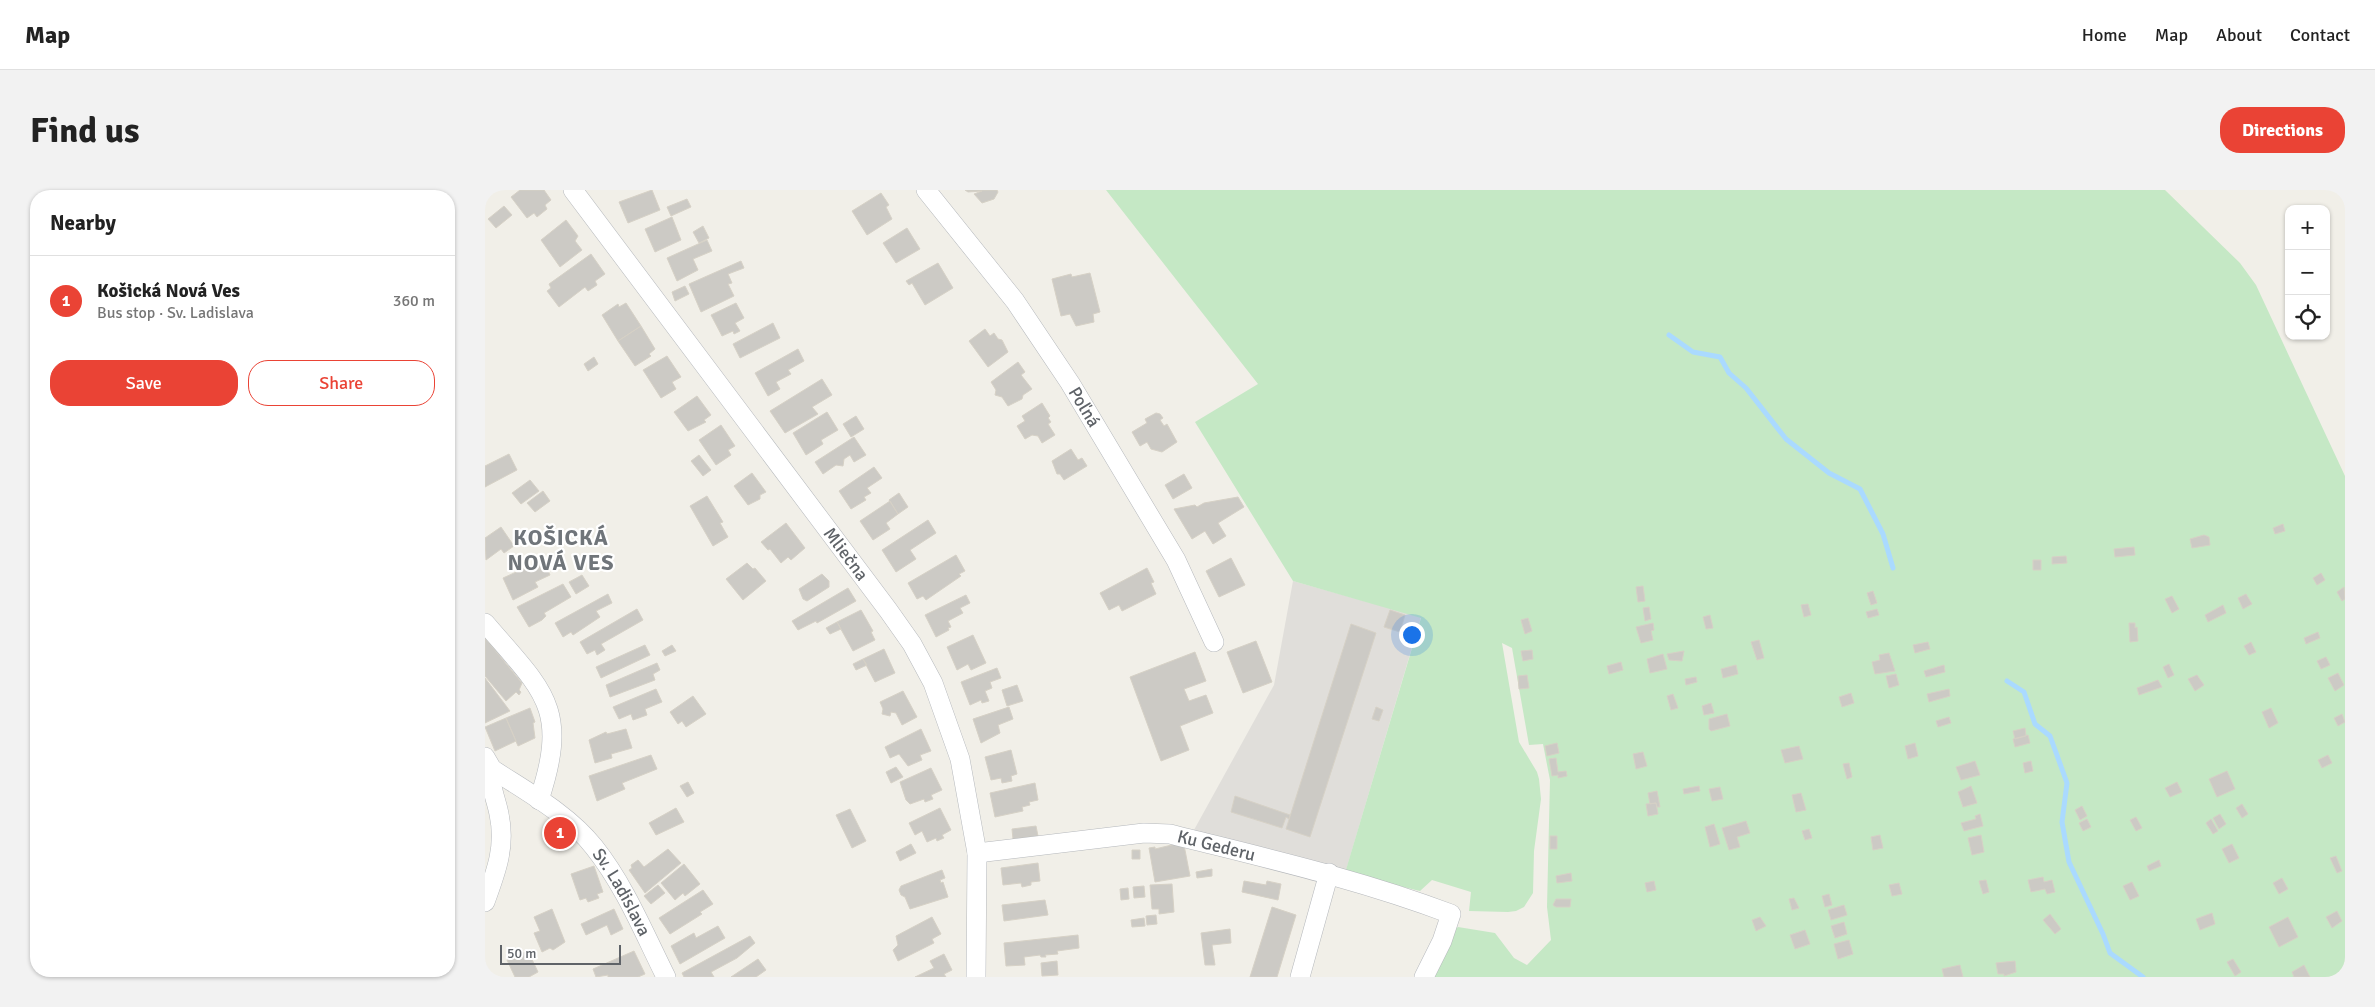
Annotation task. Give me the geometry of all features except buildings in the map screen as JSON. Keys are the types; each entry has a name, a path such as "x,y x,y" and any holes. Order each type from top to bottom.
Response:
{"street":[{"name":"Mliečna","path":"573,190 912,644 933,683 960,759 977,853 976,977"},
{"name":"Poľná","path":"926,190 1015,301 1070,383 1176,560 1213,642"},
{"path":"485,623 530,675 550,711 553,730 551,751 548,771 539,800"},
{"path":"485,902 502,850 500,815 490,782 489,763"},
{"name":"Sv. Ladislava","path":"489,763 566,820 594,847 621,887 666,977"},
{"name":"Ku Gederu","path":"977,853 1143,833 1170,834 1329,873 1400,894 1451,914 1442,941 1424,977"},
{"path":"1300,977 1329,873"}],"shaded area":[{"path":"1293,581 1421,617 1344,877 1189,839 1274,685"}],"green space":[{"path":"1106,190 2165,190 2240,263 2256,285 2345,476 2345,977 1429,977 1449,933 1458,927 1495,933 1514,958 1527,965 1551,940 1547,907 1550,780 1543,744 1529,745 1512,648 1502,643 1519,742 1537,772 1541,799 1534,851 1533,893 1524,907 1508,912 1469,911 1471,892 1432,880 1420,891 1345,873 1421,618 1293,581 1195,422 1258,384"}],"waterway":[{"path":"1669,335 1693,352 1720,357 1729,373 1746,388 1786,439 1829,473 1860,489 1883,534 1893,568"},
{"path":"2007,681 2024,692 2035,724 2050,736 2067,783 2062,822 2069,862 2110,953 2143,977"}],"place":[{"name":"Košická Nová Ves","path":"560,833"}],"district":[{"name":"KOŠICKÁ NOVÁ VES","path":"561,550"}]}
